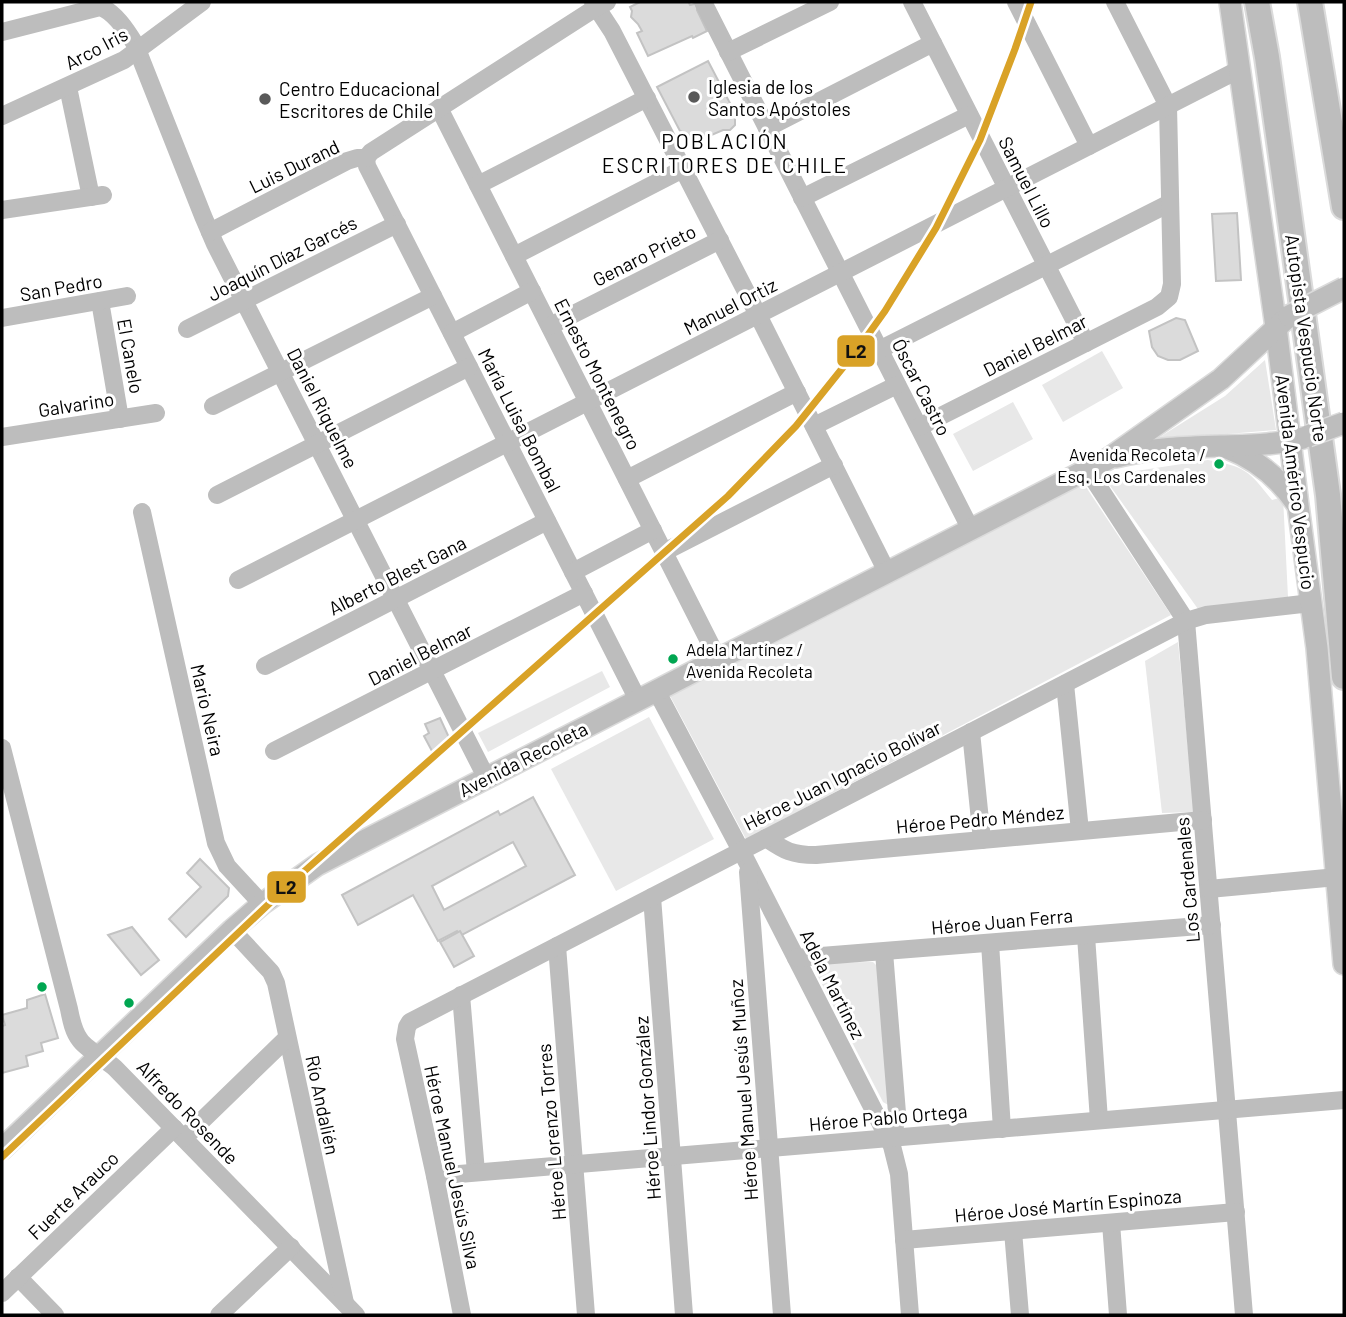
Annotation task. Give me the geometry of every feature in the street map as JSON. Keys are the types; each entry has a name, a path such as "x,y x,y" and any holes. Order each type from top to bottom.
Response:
{"highway":[{"name":"Autopista Vespucio Norte","path":"1257,2 1271,83 1328,495 1344,677"},
{"path":"1310,2 1344,207"}],"main road":[{"name":"Avenida Américo Vespucio","path":"1230,2 1283,321 1299,439 1298,505 1322,699 1344,964"},
{"name":"Avenida Recoleta","path":"2,1149 232,930 292,881 336,854 1108,459 1221,379 1283,321 1344,288"},
{"name":"Avenida Recoleta","path":"1108,459 1152,450 1269,444 1299,439 1344,423"},
{"path":"1222,446 1260,465 1281,484 1298,505"}],"street":[{"name":"Arco Iris","path":"2,116 112,67 138,52 202,2"},
{"name":"Óscar Castro","path":"703,2 971,530"},
{"path":"728,52 830,2"},
{"name":"Samuel Lillo","path":"912,2 1086,343"},
{"path":"1016,2 1089,146"},
{"path":"879,351 1170,203 1168,106 1115,2"},
{"path":"599,3 887,572"},
{"name":"Luis Durand","path":"210,232 347,161 366,158 371,152 599,3"},
{"name":"Daniel Riquelme","path":"2,32 100,7 107,9 131,38 210,232 486,777"},
{"path":"766,128 933,43"},
{"name":"Manuel Ortiz","path":"238,580 1240,69"},
{"path":"2,210 97,196 68,87"},
{"path":"478,184 647,99"},
{"name":"Ernesto Montenegro","path":"439,108 718,659"},
{"path":"802,198 969,115"},
{"name":"María Luisa Bombal","path":"366,158 367,166 573,572 647,695"},
{"path":"514,256 683,169"},
{"name":"Daniel Belmar","path":"919,428 1157,307 1169,297 1172,284 1170,203"},
{"name":"Joaquín Díaz Garcés","path":"187,329 397,224"},
{"name":"Genaro Prieto","path":"550,326 720,240"},
{"path":"452,333 532,291"},
{"name":"San Pedro","path":"2,318 127,296"},
{"path":"213,406 433,296"},
{"name":"El Canelo","path":"100,301 120,419"},
{"path":"218,495 469,367"},
{"path":"814,426 897,385"},
{"path":"627,479 797,392"},
{"name":"Galvarino","path":"2,437 156,413"},
{"path":"664,552 834,466"},
{"name":"Los Cardenales","path":"1087,469 1186,621 1244,1315"},
{"name":"Mario Neira","path":"142,512 216,843 228,866 262,904"},
{"name":"Alberto Blest Gana","path":"265,666 547,521"},
{"path":"573,572 653,530"},
{"name":"Daniel Belmar","path":"274,751 584,593"},
{"name":"Héroe Juan Ignacio Bolívar","path":"407,1027 416,1018 652,897 744,857 765,838 1186,621 1206,615 1311,603"},
{"path":"1065,684 1080,831"},
{"name":"Adela Martínez","path":"647,695 744,857 888,1138 899,1174 910,1315"},
{"path":"971,732 982,840"},
{"name":"Alfredo Rosende","path":"2,748 8,794 79,1039 115,1068 351,1309"},
{"name":"Héroe Pedro Méndez","path":"765,838 785,851 799,855 816,855 1203,820"},
{"name":"Héroe Manuel Jesús Muñoz","path":"744,857 782,1315"},
{"path":"1209,889 1337,877"},
{"name":"Héroe Lindor González","path":"652,897 684,1315"},
{"name":"Héroe Juan Ferra","path":"796,958 1212,925"},
{"name":"Río Andalién","path":"232,930 274,978 351,1309"},
{"path":"1086,936 1100,1120"},
{"path":"990,943 1002,1129"},
{"name":"Héroe Lorenzo Torres","path":"557,946 586,1315"},
{"path":"884,952 897,1113 895,1126 888,1138"},
{"path":"461,995 477,1172"},
{"name":"Héroe Manuel Jesús Silva","path":"407,1027 405,1039 462,1315"},
{"name":"Fuerte Arauco","path":"2,1293 287,1038"},
{"name":"Héroe Pablo Ortega","path":"435,1176 1344,1100"},
{"name":"Héroe José Martín Espinoza","path":"904,1240 1236,1212"},
{"path":"1111,1223 1118,1315"},
{"path":"1013,1231 1020,1315"},
{"path":"219,1315 290,1247"},
{"path":"18,1277 55,1315"}],"shaded area":[{"path":"1102,351 1123,388 1063,422 1042,385"},
{"path":"1265,360 1276,430 1155,440 1225,396"},
{"path":"1013,402 1033,439 973,471 953,434"},
{"path":"1208,460 1245,471 1272,500 1283,497 1288,597 1198,609 1103,476"},
{"path":"1084,484 1171,615 746,839 669,694"},
{"path":"1178,642 1194,812 1162,813 1145,661"},
{"path":"602,671 610,687 488,752 478,733"},
{"path":"649,717 714,839 616,891 551,769"},
{"path":"873,962 879,968 890,1106 883,1102 811,963"}],"building":[{"path":"640,2 690,2 690,5 698,3 697,10 707,31 648,56 637,33 642,31 631,17 630,7"},
{"name":"Iglesia de los Santos Apóstoles","path":"708,61 732,107 730,114 735,117 735,125 730,130 723,130 700,140 680,131 657,87"},
{"path":"1237,213 1241,280 1216,281 1212,214"},
{"path":"1176,318 1185,320 1198,351 1180,360 1168,360 1158,356 1152,347 1149,331"},
{"path":"440,718 452,744 433,753 424,736 429,733 425,724"},
{"path":"533,797 575,875 460,936 457,931 438,941 413,895 358,925 342,895 498,811 500,815","holes":["513,842 526,866 444,910 432,886"]},
{"path":"200,859 229,888 228,896 186,937 169,919 201,887 187,873"},
{"path":"132,927 159,960 141,975 108,935"},
{"path":"460,931 474,956 454,967 440,942"},
{"path":"45,994 58,1038 41,1043 43,1051 26,1056 28,1066 2,1073 2,1026 5,1025 2,1015 27,1008 27,1000"}],"transit line":[{"name":"L2","path":"2,1157 291,883 728,496 796,426 885,311 936,228 980,140 1031,2"}],"place":[{"name":"Iglesia de los Santos Apóstoles","path":"694,97"},
{"name":"Centro Educacional Escritores de Chile","path":"265,99"},
{"name":"Avenida Recoleta / Esq. Los Cardenales","path":"1219,464"},
{"name":"Adela Martínez / Avenida Recoleta","path":"673,659"}],"district":[{"name":"POBLACIÓN ESCRITORES DE CHILE","path":"725,152"}]}
